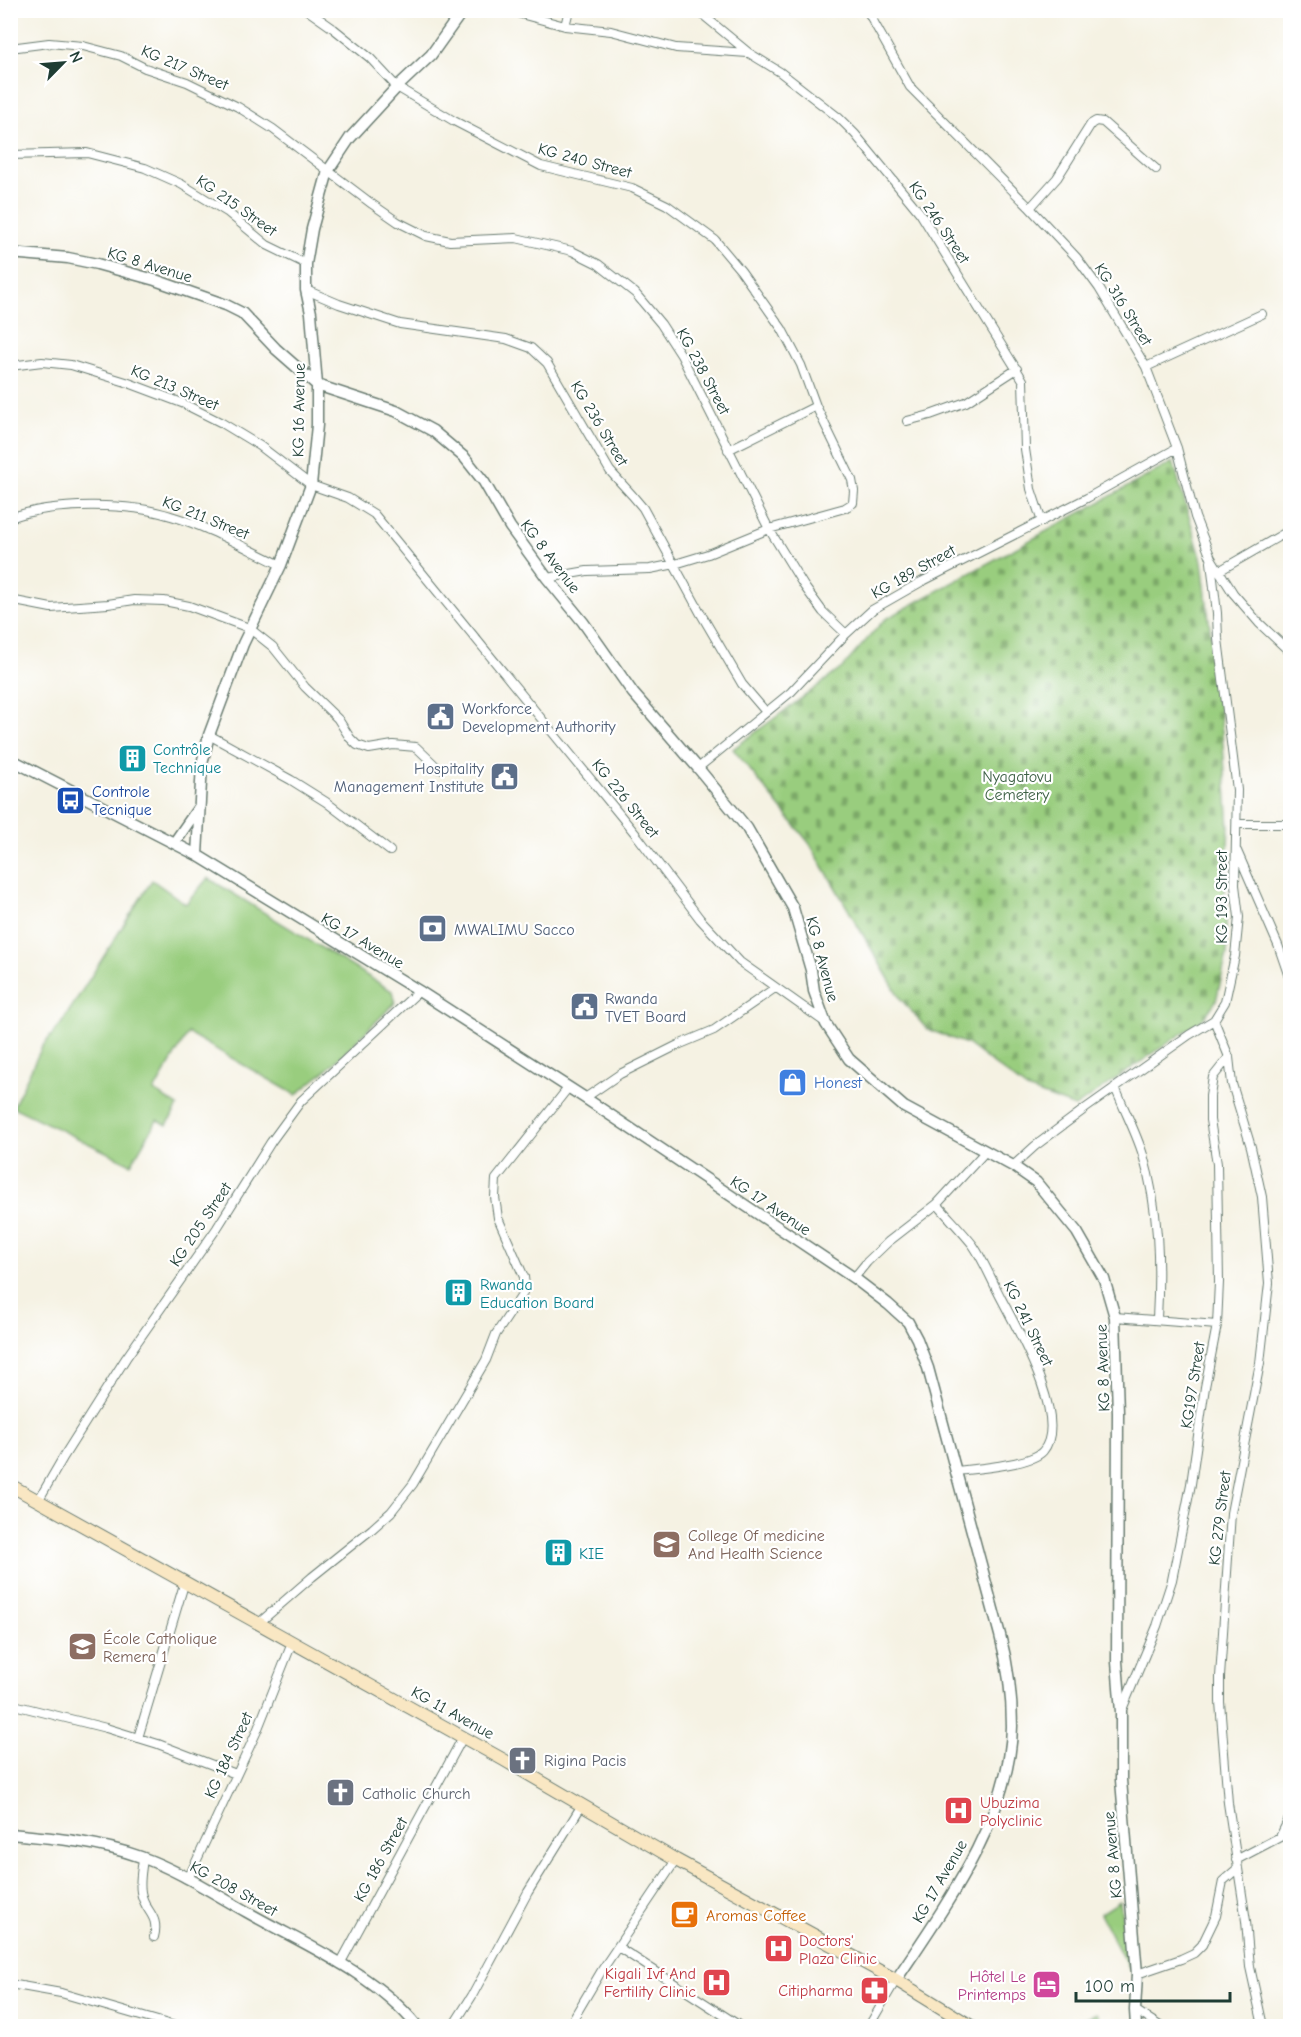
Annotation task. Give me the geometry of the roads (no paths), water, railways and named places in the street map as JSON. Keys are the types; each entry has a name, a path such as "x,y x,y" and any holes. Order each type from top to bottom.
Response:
{"main road":[{"name":"KG 11 Avenue","path":"10,1485 463,1737 676,1860 896,1980 970,2026"}],"street":[{"name":"KG 240 Street","path":"307,10 370,58 397,87 454,121 541,166 632,188 667,206 715,240 741,271 782,329 801,365 816,406 852,480 853,503 844,508 769,529"},
{"name":"KG 16 Avenue","path":"197,855 202,764 209,735 249,628 281,565 311,484 317,385 311,313 306,290 306,264 312,229 328,171 350,138 397,87 431,55 462,10"},
{"path":"506,10 565,26 611,31 676,48 749,53"},
{"path":"565,26 568,10"},
{"name":"KG 246 Street","path":"697,10 749,53 780,72 839,118 920,213 1023,380 1025,448 1031,489 1042,522"},
{"name":"KG 316 Street","path":"867,10 910,87 1030,208 1077,258 1099,288 1146,367 1177,448 1210,558 1233,593 1259,624 1290,652"},
{"name":"KG 217 Street","path":"10,48 50,43 83,46 121,56 145,68 187,82 238,107 273,129 328,171"},
{"path":"1030,208 1057,178 1090,124 1096,121 1103,122 1156,169"},
{"name":"KG 215 Street","path":"10,155 87,153 145,168 190,190 227,212 267,244 306,264"},
{"name":"KG 238 Street","path":"328,171 398,222 426,236 450,241 516,238 572,250 598,264 635,292 661,324 681,355 769,529 804,586 823,612 846,634"},
{"name":"KG 8 Avenue","path":"10,254 68,258 97,264 155,280 226,305 242,313 276,349 317,385 396,411 433,431 465,458 484,482 510,527 583,622 633,693 747,828 794,908 811,970 814,991 826,1024 849,1059 904,1107 1013,1166 1036,1182 1077,1232 1104,1279 1115,1317 1118,1413 1117,1662 1121,1712 1120,1780 1137,1974 1136,2026"},
{"name":"KG 236 Street","path":"306,290 339,304 400,324 506,339 531,348 547,363 610,471 643,508 742,684 766,712"},
{"path":"1146,367 1262,314"},
{"name":"KG 213 Street","path":"10,366 42,362 71,365 182,403 260,446 311,484"},
{"path":"907,420 930,415 966,402 1017,369"},
{"path":"728,450 816,406"},
{"name":"KG 189 Street","path":"698,768 791,692 872,610 1042,522 1177,448"},
{"name":"KG 226 Street","path":"311,484 348,498 374,514 638,837 700,919 740,962 826,1024"},
{"name":"KG 211 Street","path":"10,518 40,510 81,506 143,509 172,516 281,565"},
{"path":"547,578 587,571 650,569 675,564 708,554 769,529"},
{"path":"1219,571 1290,530"},
{"name":"KG 193 Street","path":"1210,558 1237,790 1235,885 1239,917 1235,956 1225,1002 1214,1020"},
{"path":"10,600 51,608 134,600 164,601 189,606 249,628 273,647 305,687 338,719 357,745 369,750 393,745 416,747 439,769"},
{"path":"209,735 326,802 390,850"},
{"name":"KG 17 Avenue","path":"10,759 197,855 419,991 585,1098 854,1278 908,1322 928,1368 1008,1668 1012,1727 999,1797 990,1819 946,1904 896,1980"},
{"name":"KG 16 Avenue","path":"174,843 199,806"},
{"path":"1237,824 1290,824"},
{"path":"1235,848 1278,945 1290,980"},
{"path":"585,1098 620,1074 714,1030 775,988"},
{"name":"KG 205 Street","path":"38,1501 126,1358 217,1228 283,1125 301,1101 419,991"},
{"path":"1013,1166 1035,1146 1115,1087 1214,1020"},
{"name":"KG 279 Street","path":"1214,1020 1229,1057 1232,1084 1251,1148 1262,1197 1269,1283 1260,1363 1231,1513 1220,1677 1226,1776 1250,1967 1263,2026"},
{"name":"KG197 Street","path":"1121,1712 1157,1626 1172,1580 1189,1495 1217,1325 1219,1282 1217,1164 1210,1120 1210,1096 1213,1077 1229,1057"},
{"path":"1115,1087 1143,1155 1154,1205 1160,1269 1157,1319"},
{"path":"259,1623 391,1512 413,1484 442,1437 486,1360 496,1334 522,1295 525,1286 520,1266 498,1218 495,1197 496,1179 568,1088"},
{"path":"854,1278 888,1242 937,1204 985,1152"},
{"name":"KG 241 Street","path":"937,1204 973,1246 1031,1354 1048,1404 1050,1434 1045,1449 1037,1457 1012,1464 955,1471"},
{"path":"1115,1317 1217,1325"},
{"path":"138,1738 185,1581"},
{"name":"KG 184 Street","path":"188,1879 257,1731 292,1643"},
{"path":"10,1704 138,1738 236,1774"},
{"name":"KG 186 Street","path":"340,1964 463,1737"},
{"path":"453,2026 472,1996 528,1892 582,1805"},
{"path":"1137,1974 1181,1959 1194,1953 1202,1945 1216,1916 1222,1881 1237,1864 1280,1837 1290,1817"},
{"name":"KG 208 Street","path":"10,1834 80,1841 143,1858 188,1879 340,1964 380,1990 417,2026"},
{"path":"143,1858 141,1892 155,1919 157,1927 154,1937"},
{"path":"569,2026 602,1970 676,1860"},
{"path":"618,1947 740,2026"},
{"path":"869,2026 896,1980"},
{"path":"10,1984 61,1993 175,2026"},
{"path":"1135,2010 1160,2026"}],"place":[{"name":"Workforce Development Authority","path":"441,717"},
{"name":"Contrôle Technique","path":"132,758"},
{"name":"Hospitality Management Institute","path":"505,777"},
{"name":"Controle Tecnique","path":"71,800"},
{"name":"MWALIMU Sacco","path":"433,929"},
{"name":"Rwanda TVET Board","path":"584,1007"},
{"name":"Honest","path":"793,1082"},
{"name":"Rwanda Education Board","path":"459,1293"},
{"name":"College Of medicine And Health Science","path":"667,1544"},
{"name":"KIE","path":"558,1553"},
{"name":"École Catholique Remera 1","path":"82,1647"},
{"name":"Rigina Pacis","path":"523,1760"},
{"name":"Catholic Church","path":"341,1793"},
{"name":"Ubuzima Polyclinic","path":"959,1811"},
{"name":"Aromas Coffee","path":"685,1915"},
{"name":"Doctors' Plaza Clinic","path":"778,1949"},
{"name":"Kigali Ivf And Fertility Clinic","path":"717,1982"},
{"name":"Hôtel Le Printemps","path":"1047,1985"},
{"name":"Citipharma","path":"874,1990"}],"park label":[{"name":"Nyagatovu Cemetery","path":"1017,785"}]}
